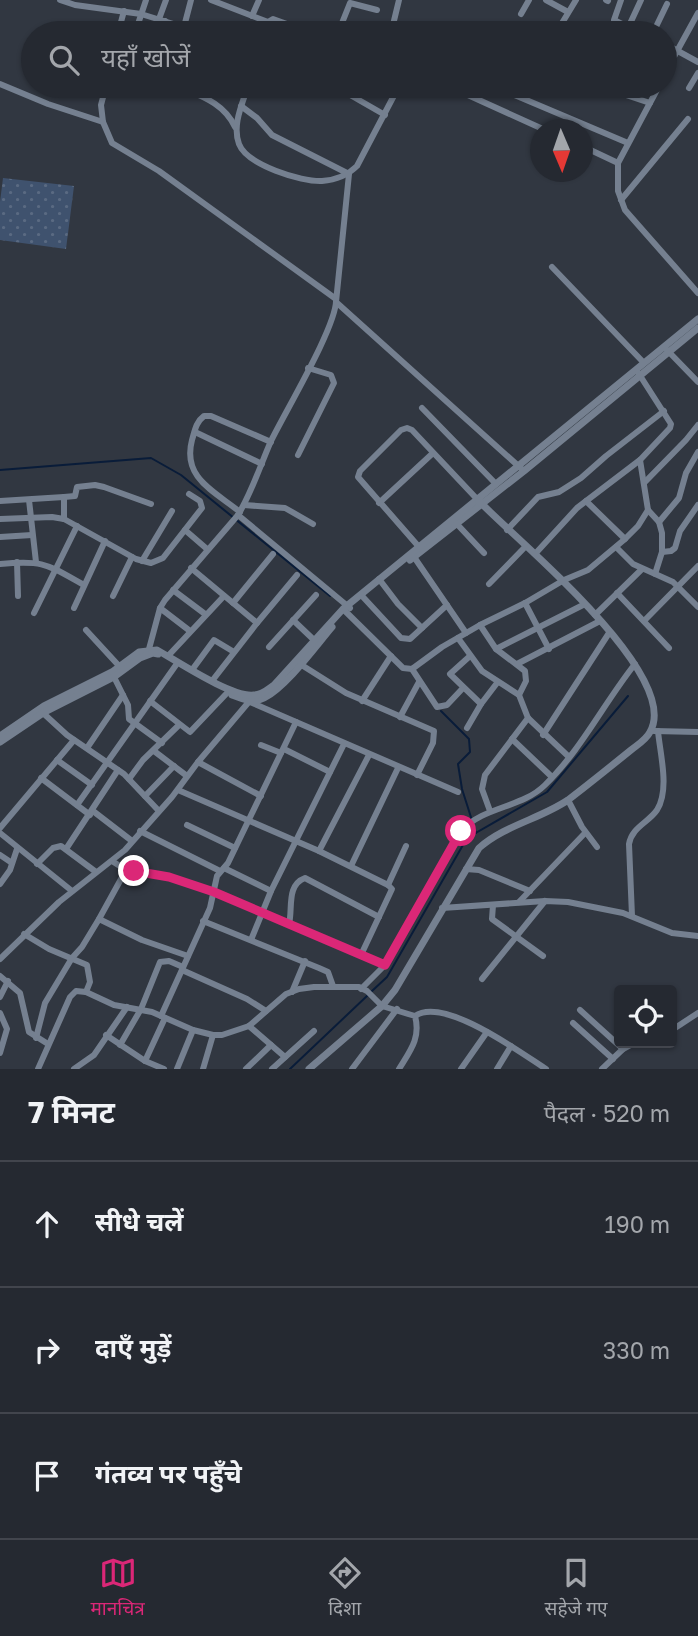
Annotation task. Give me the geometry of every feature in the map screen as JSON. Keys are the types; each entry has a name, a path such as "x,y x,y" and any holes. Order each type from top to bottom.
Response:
{"street":[{"path":"60,0 75,5 122,10 166,21"},
{"path":"120,21 122,0"},
{"path":"139,21 146,0"},
{"path":"162,20 166,0"},
{"path":"185,21 191,0"},
{"path":"211,0 224,2 265,21"},
{"path":"252,16 259,0"},
{"path":"394,21 400,0"},
{"path":"521,14 529,0"},
{"path":"546,0 568,12"},
{"path":"563,21 576,0"},
{"path":"616,21 621,0"},
{"path":"631,21 641,0"},
{"path":"343,21 350,3 377,10"},
{"path":"659,21 667,4"},
{"path":"698,13 677,50 696,61 698,52"},
{"path":"689,88 698,73"},
{"path":"0,84 21,93"},
{"path":"34,98 103,122"},
{"path":"103,98 103,122 112,144 159,171 336,299 336,302 522,468"},
{"path":"203,98 222,107 229,114 241,149 249,157 286,174 306,180 325,181 349,174 362,160 393,98"},
{"path":"236,129 244,98"},
{"path":"355,98 385,115"},
{"path":"474,98 530,123"},
{"path":"521,98 628,143"},
{"path":"633,98 649,104"},
{"path":"652,98 618,163 618,191 625,210 698,293"},
{"path":"241,106 257,118 272,135 349,174"},
{"path":"621,200 688,119"},
{"path":"593,151 618,163"},
{"path":"149,649 160,608 241,511 271,442 327,332 337,308 349,174"},
{"path":"552,267 644,363"},
{"path":"413,555 419,547 522,468 638,372 698,319"},
{"path":"638,372 644,363 698,328"},
{"path":"666,348 698,382"},
{"path":"298,455 334,383 331,375 308,368"},
{"path":"535,554 586,500 640,460 670,428 670,421 638,372"},
{"path":"422,408 496,484"},
{"path":"507,530 538,498 559,492 581,478 664,411"},
{"path":"271,442 211,416 201,419 189,452 193,471 203,483 241,511 347,609 403,668 412,669 480,625 588,570 625,539 638,526 648,510"},
{"path":"644,483 698,425"},
{"path":"419,547 358,477 360,471 401,430 407,428 412,430 507,530 564,580 637,667 653,702 662,795 659,807 630,837 632,916"},
{"path":"195,432 262,464"},
{"path":"659,522 679,498 686,473 698,452"},
{"path":"379,503 433,453"},
{"path":"640,460 648,510 659,522 662,552 655,574"},
{"path":"0,959 72,891 112,861 132,841 252,700 274,685 314,640 381,580 456,523 496,484 505,481"},
{"path":"0,501 64,498 75,496 77,487 95,485 151,504"},
{"path":"0,519 64,519 142,561 152,563 163,558 202,508 200,501 189,494"},
{"path":"64,498 64,519"},
{"path":"29,500 36,562"},
{"path":"586,500 625,539"},
{"path":"662,552 675,548 680,531 698,505"},
{"path":"241,511 285,508 313,524"},
{"path":"142,561 172,511"},
{"path":"456,523 484,553"},
{"path":"34,613 77,526"},
{"path":"185,530 207,549"},
{"path":"0,537 32,535"},
{"path":"74,608 105,541"},
{"path":"489,584 526,546"},
{"path":"616,547 625,558 642,569 679,586 698,607"},
{"path":"233,603 273,554"},
{"path":"413,555 466,633"},
{"path":"113,596 132,556"},
{"path":"17,562 18,596"},
{"path":"0,564 36,562 83,585"},
{"path":"644,621 698,566"},
{"path":"191,568 257,623"},
{"path":"517,664 549,649 597,618 617,593 642,569"},
{"path":"212,681 298,575"},
{"path":"0,742 43,713 153,653 227,693 252,700 263,698 300,664 347,609 381,580"},
{"path":"381,580 398,604 422,628"},
{"path":"173,590 205,614"},
{"path":"617,593 669,648"},
{"path":"269,647 316,595"},
{"path":"168,656 224,596"},
{"path":"363,597 401,638 410,639 447,605"},
{"path":"525,603 549,649"},
{"path":"496,649 585,604"},
{"path":"160,608 190,631"},
{"path":"293,620 314,640"},
{"path":"480,625 496,649 517,664 527,676 519,695"},
{"path":"86,630 120,667"},
{"path":"543,735 609,633"},
{"path":"458,638 482,671 519,695 527,718 569,757"},
{"path":"192,670 214,640 234,652"},
{"path":"0,736 44,706 113,675 133,656 149,649 157,650 212,681 296,722 458,792"},
{"path":"362,701 391,656"},
{"path":"470,656 450,674 481,704"},
{"path":"300,664 362,701 434,731 436,736 417,775"},
{"path":"77,805 176,665"},
{"path":"364,990 385,965 451,846 472,820 529,796 552,777 637,667"},
{"path":"412,669 437,707 442,708 463,688"},
{"path":"113,675 129,708 129,719 162,743"},
{"path":"400,717 419,682"},
{"path":"467,728 497,682"},
{"path":"150,701 187,731 193,731 227,693"},
{"path":"87,748 123,695"},
{"path":"43,713 74,740 118,770 158,810"},
{"path":"490,811 484,800 482,783 485,775 527,718"},
{"path":"145,1061 203,921 214,892 215,881 249,821 296,722"},
{"path":"128,779 143,760 179,725"},
{"path":"309,1069 396,990 479,848 493,836 568,800 654,731 698,732"},
{"path":"512,739 552,777"},
{"path":"72,891 17,849 0,831 74,740"},
{"path":"251,940 261,912 344,744"},
{"path":"261,745 283,751 330,772"},
{"path":"153,751 187,776"},
{"path":"320,851 369,755"},
{"path":"57,760 92,785"},
{"path":"198,762 261,796"},
{"path":"145,796 174,766"},
{"path":"351,866 398,768"},
{"path":"66,849 118,770"},
{"path":"41,778 132,841"},
{"path":"178,790 320,851 388,885 392,889 361,955"},
{"path":"568,800 585,833 597,847"},
{"path":"187,825 235,848"},
{"path":"140,831 271,891"},
{"path":"518,903 585,833"},
{"path":"37,864 53,848 61,846 96,872"},
{"path":"388,885 406,846"},
{"path":"0,884 17,849"},
{"path":"0,855 12,863"},
{"path":"112,861 126,870 169,877 214,892 385,965"},
{"path":"466,869 479,870 530,891"},
{"path":"36,1038 46,1003 99,919 126,870"},
{"path":"289,924 291,896 296,883 305,878 379,917"},
{"path":"482,979 545,901"},
{"path":"442,908 545,901 585,904 632,916 671,933 698,936"},
{"path":"493,905 492,919 543,956"},
{"path":"99,919 142,940 188,956"},
{"path":"203,921 328,972 333,986"},
{"path":"24,934 49,949 82,962 89,970 90,982 86,992"},
{"path":"120,1045 141,1009 160,962 169,961 266,1011"},
{"path":"292,992 305,961"},
{"path":"0,976 20,993 29,1030 47,1044"},
{"path":"0,998 8,982"},
{"path":"38,1069 72,993 86,992 104,1002 141,1009 213,1035 222,1035 249,1026 292,992 306,988 333,986 364,990 381,1005 415,1016"},
{"path":"74,1069 94,1055 127,1007"},
{"path":"352,1069 397,1009"},
{"path":"580,1010 623,1049 602,1069"},
{"path":"415,1016 421,1012 442,1014 487,1032 546,1069"},
{"path":"0,1013 7,1029 0,1053"},
{"path":"677,1027 698,1013"},
{"path":"412,1069 401,1067 414,1047 418,1028 415,1016"},
{"path":"573,1023 613,1059"},
{"path":"249,1026 285,1057"},
{"path":"177,1069 193,1030"},
{"path":"272,1069 314,1031"},
{"path":"461,1069 487,1032"},
{"path":"106,1035 160,1068"},
{"path":"203,1069 213,1035"},
{"path":"246,1069 271,1045"},
{"path":"497,1069 511,1046"}],"shaded area":[{"path":"3,178 74,186 66,249 0,240"}],"waterway":[{"path":"0,470 151,458 181,475 330,596"},
{"path":"372,991 387,977 467,838 547,792 628,696"},
{"path":"441,711 469,739 470,752 458,764 462,789 476,833"},
{"path":"290,1069 368,995"}],"route":[{"path":"134,871 169,877 214,892 385,965 461,831"}]}
